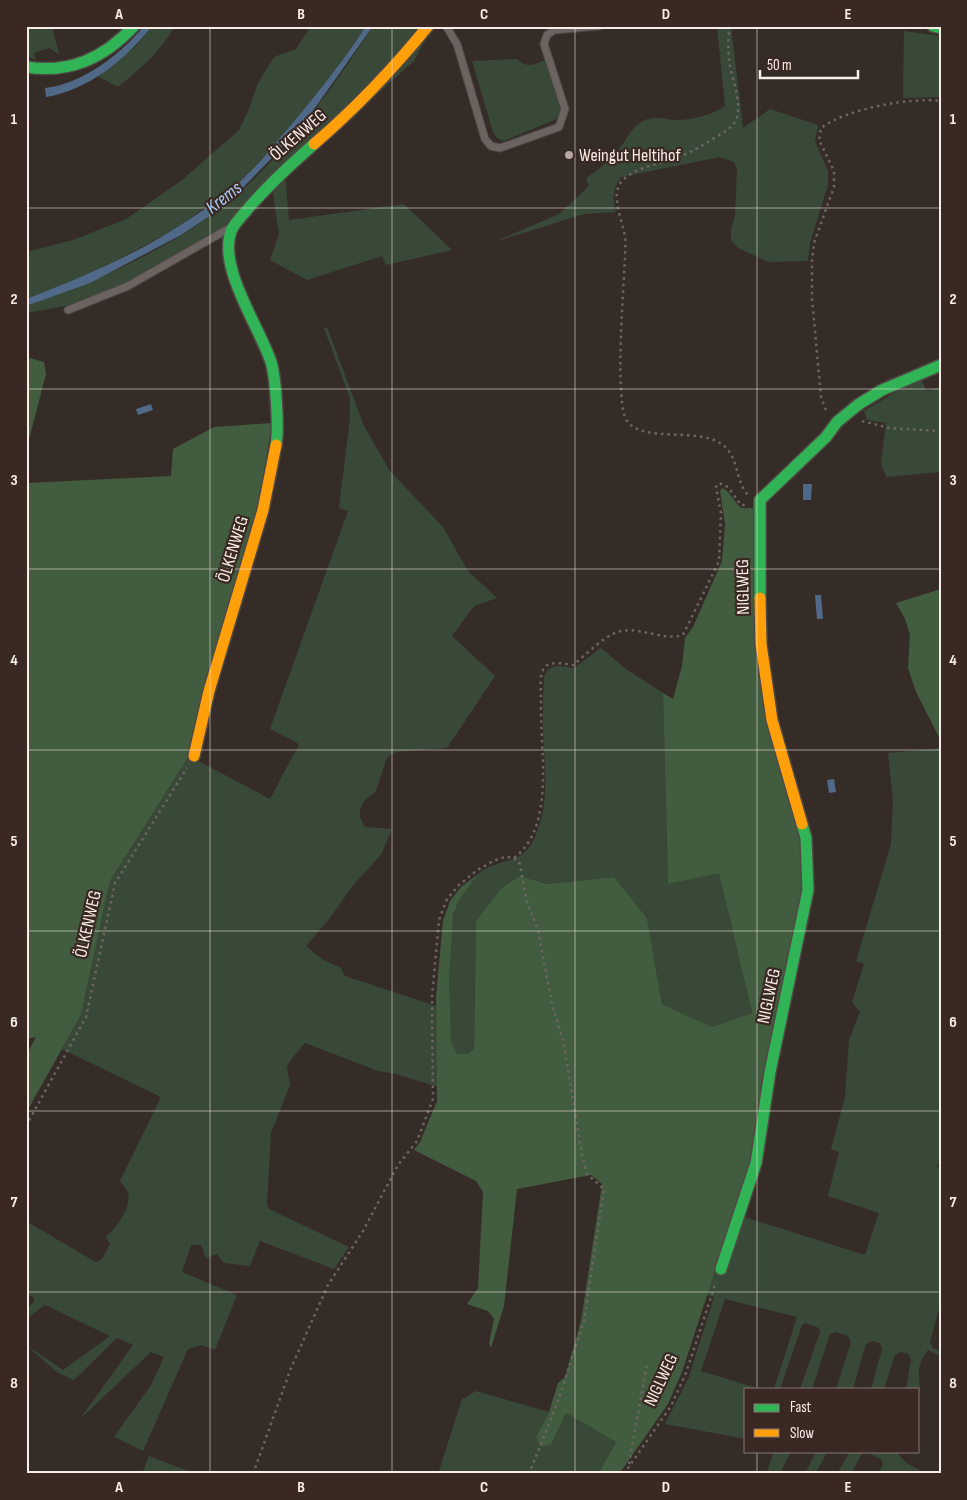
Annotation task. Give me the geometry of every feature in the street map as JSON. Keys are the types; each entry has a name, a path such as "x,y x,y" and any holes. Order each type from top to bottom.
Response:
{"street":[{"path":"26,67 38,70 70,68 98,56 124,37 134,26"},
{"name":"ÖLKENWEG","path":"194,756 209,691 263,510 278,434 272,365 262,336 237,287 231,267 228,245 233,227 268,184 347,116 392,71 428,26"},
{"path":"933,26 941,28"},
{"path":"760,500 826,437 836,422 847,413 882,390 941,365"},
{"name":"NIGLWEG","path":"721,1269 756,1163 770,1072 808,890 806,838 772,720 761,644 760,500"}],"lane":[{"path":"446,26 457,44 485,139 491,146 500,148 559,127 564,118 565,108 544,44 547,35 554,30 599,26"},
{"path":"68,310 128,286 233,227"}],"path":[{"path":"730,26 729,60 738,107 737,119 730,128 678,157 623,179 617,189 616,200 625,238 619,382 621,407 625,418 632,427 644,431 696,435 711,438 724,445 732,455 742,488 748,495 760,500"},
{"path":"836,422 828,416 821,397 812,298 814,243 834,187 834,171 819,140 821,128 831,120 894,104 941,102"},
{"path":"847,413 868,424 941,432"},
{"path":"253,1474 291,1368 328,1284 363,1231 398,1165 417,1140 433,1100 432,997 440,920 447,900 459,885 476,871 493,861 514,858 525,850 532,838 542,790 540,702 541,676 544,668 550,664 573,665 611,635 622,631 673,638 683,635 719,561 721,513 716,487 719,482 724,483 741,505 750,505 760,500"},
{"name":"ÖLKENWEG","path":"26,1126 86,1017 115,883 194,756"},
{"path":"514,858 520,864 526,899 538,930 552,1004 563,1040 576,1132 587,1174 604,1189 584,1321 558,1404 529,1474"},
{"name":"NIGLWEG","path":"624,1474 671,1406 686,1373 709,1299 721,1269"},
{"path":"628,1466 647,1363"}],"green space":[{"path":"26,26 52,26 59,54 49,48 34,53 36,60 26,56"},
{"path":"152,26 175,26 156,52 118,87 97,76 136,46"},
{"path":"311,26 366,26 325,85 256,167 177,228 89,275 26,299 26,252 73,240 126,219 182,180 239,130 258,83 274,57 296,49"},
{"path":"373,26 422,26 427,36 414,61 285,175 289,220 404,204 452,250 386,265 382,256 307,280 270,260 279,234 272,188 230,224 126,283 66,306 26,313 26,306 98,278 167,244 210,216 234,197 279,153 300,128 339,77"},
{"path":"717,26 731,26 743,128 770,109 818,125 815,141 828,171 828,185 810,243 808,261 769,262 738,248 731,240 731,229 735,216 737,169 734,162 720,157 621,177 614,194 616,212 584,214 494,242 559,214 589,186 586,178 611,158 632,131 643,121 655,118 683,120 696,118 725,106"},
{"path":"904,31 941,36 941,97 903,98"},
{"path":"517,59 527,65 546,60 561,109 560,116 504,141 497,138 493,132 472,61"},
{"path":"327,327 364,426 390,471 443,527 468,571 497,598 474,606 452,636 495,676 447,748 396,752 386,760 376,791 364,801 360,809 360,817 365,827 392,829 381,855 354,884 330,918 306,946 322,959 341,968 345,976 436,1006 438,1087 396,1074 378,1071 305,1043 290,1061 287,1067 290,1085 271,1133 267,1204 269,1209 349,1247 334,1269 260,1241 250,1266 224,1263 217,1254 206,1258 201,1245 191,1245 182,1272 237,1295 215,1350 201,1345 188,1349 143,1451 114,1437 151,1385 164,1357 151,1352 80,1419 133,1345 117,1338 74,1380 58,1373 26,1345 63,1370 110,1336 45,1305 26,1319 26,1309 34,1302 33,1297 26,1293 26,1221 92,1260 97,1262 102,1259 110,1244 106,1237 123,1216 128,1203 127,1191 120,1181 161,1097 62,1049 81,1015 110,881 189,756 270,799 299,744 270,729 348,511 339,508 350,418 350,398 324,328"},
{"path":"26,357 44,362 46,374 26,451"},
{"path":"921,377 926,391 941,387 941,472 886,477 881,463 886,423 867,420 864,411"},
{"path":"272,423 258,508 189,756 110,881 81,1015 26,1113 26,1056 36,1037 26,1039 26,483 171,476 173,449 214,427"},
{"path":"722,488 741,508 754,508 757,644 801,839 803,889 751,1161 682,1372 668,1404 619,1474 598,1474 616,1442 566,1413 551,1445 541,1447 536,1437 549,1412 558,1383 565,1377 581,1321 602,1184 591,1175 517,1189 504,1306 491,1348 489,1343 494,1319 488,1311 467,1304 478,1288 483,1192 476,1181 414,1150 420,1142 437,1101 436,997 443,921 450,901 461,887 478,874 459,900 453,914 449,981 451,1042 457,1054 469,1054 474,1048 476,921 502,888 520,876 547,884 614,877 647,918 662,1004 712,1027 752,1013 719,873 668,884 663,693 673,699 682,666 685,638 693,627 722,561 725,524 720,491"},
{"path":"941,589 941,741 916,692 908,668 910,635 905,619 896,603"},
{"path":"601,648 626,669 663,693 668,884 719,872 752,1013 712,1027 662,1004 647,918 614,877 547,884 520,876 476,921 474,1048 469,1054 457,1054 451,1042 448,995 449,943 456,904 466,887 479,873 494,865 517,857 529,848 539,826 545,798 544,677 552,667 574,668"},
{"path":"941,748 941,1159 937,1166 941,1168 941,1302 930,1342 933,1348 941,1352 941,1357 928,1350 920,1364 920,1388 906,1388 911,1360 908,1354 901,1352 895,1355 884,1388 871,1388 882,1349 880,1343 872,1341 866,1344 853,1388 836,1388 851,1342 848,1336 836,1332 830,1334 812,1388 800,1388 820,1332 819,1328 806,1323 802,1325 780,1388 774,1388 797,1317 725,1299 701,1371 757,1388 744,1388 744,1439 665,1424 689,1377 714,1297 706,1295 735,1214 865,1255 879,1213 828,1196 839,1152 831,1149 845,1097 849,1040 860,1012 852,1002 864,964 856,961 891,844 893,801 888,753"},
{"path":"476,1391 549,1412 536,1437 551,1445 566,1413 616,1442 598,1474 438,1474 462,1399"},
{"path":"774,1452 791,1452 780,1474 766,1474"},
{"path":"816,1452 827,1452 815,1474 805,1474"},
{"path":"849,1452 866,1452 861,1455 851,1474 837,1474"},
{"path":"866,1452 897,1452 905,1462 926,1474 878,1474 883,1464 881,1459"},
{"path":"149,1456 195,1474 142,1474"}],"water":[{"path":"144,26 152,26 131,50 105,71 77,88 46,97 45,88 73,81 99,66 124,47"},
{"name":"Krems","path":"366,26 373,26 300,129 225,206 181,235 90,283 26,306 26,299 88,274 148,245 204,209 230,189 259,163 296,119"},
{"path":"151,404 153,410 138,415 136,409"},
{"path":"803,484 812,484 811,500 803,500"},
{"path":"815,595 821,595 823,619 817,619"},
{"path":"834,779 836,792 829,793 827,780"}],"traffic: fast":[{"path":"26,67 42,69 72,66 111,47 134,26"},
{"path":"933,26 941,28"},
{"path":"276,445 276,403 271,362 234,277 229,244 232,229 240,218 270,185 314,144"},
{"path":"760,598 760,500 826,437 837,422 859,404 882,390 941,365"},
{"path":"721,1269 756,1163 770,1072 808,890 806,838 802,824"}],"traffic: slow":[{"path":"314,144 374,88 428,26"},
{"path":"194,756 209,691 263,510 276,445"},
{"path":"760,598 761,644 772,720 802,824"}],"place":[{"name":"Weingut Heltihof","path":"569,155"}]}
